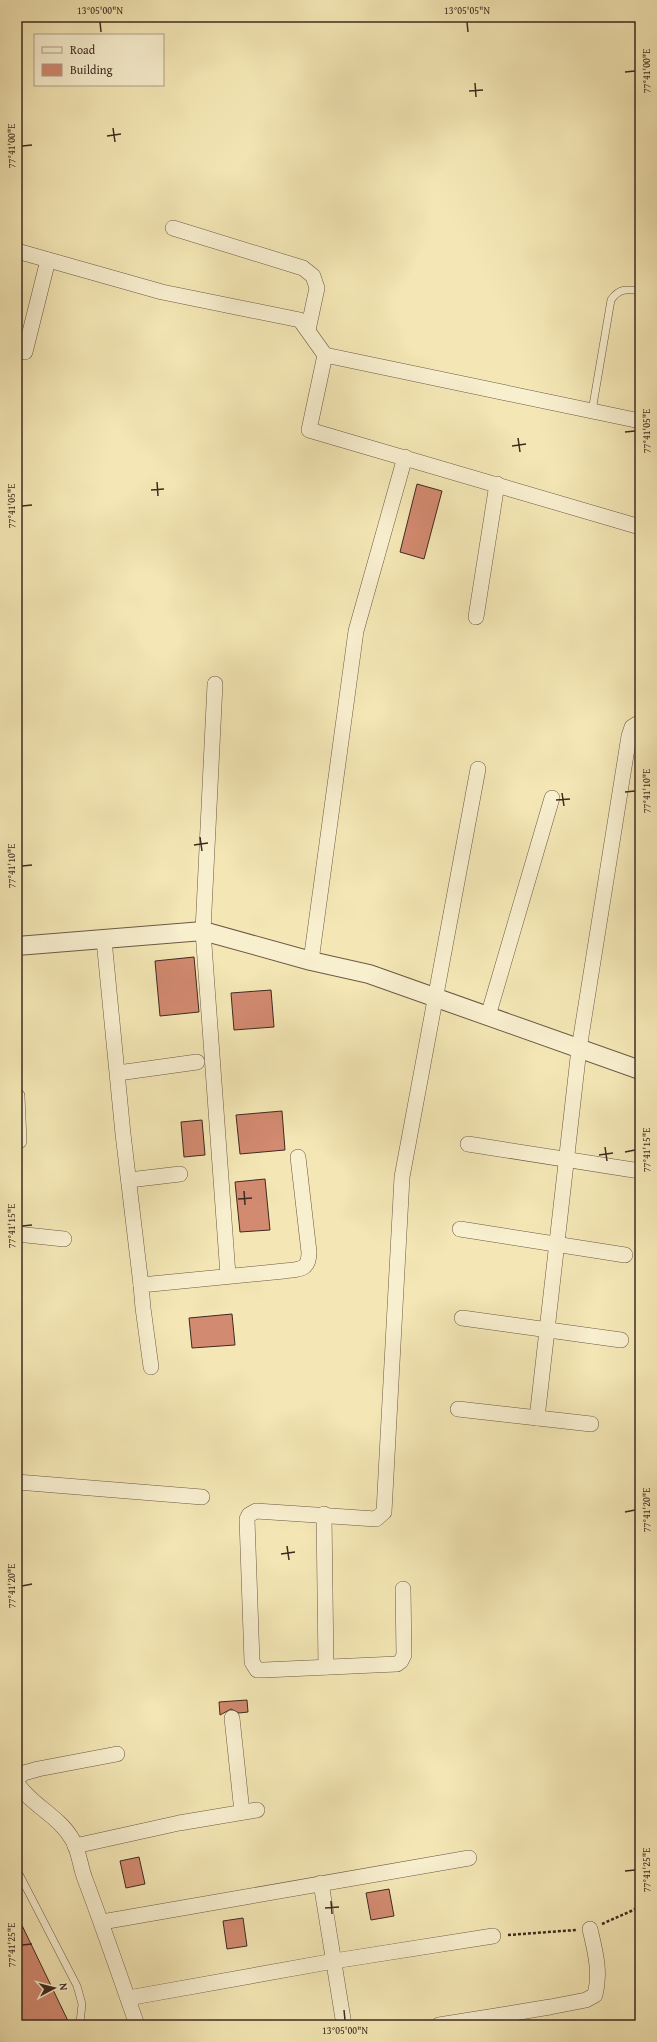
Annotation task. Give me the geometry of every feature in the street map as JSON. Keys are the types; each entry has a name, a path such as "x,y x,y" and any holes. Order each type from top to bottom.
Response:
{"street":[{"path":"173,228 303,268 312,276 317,288 308,330"},
{"path":"17,251 162,292 300,320 325,354 640,421"},
{"path":"25,352 48,260"},
{"path":"325,354 310,430 640,527"},
{"path":"311,961 356,631 405,457"},
{"path":"476,617 497,484"},
{"path":"215,684 203,931 228,1275"},
{"path":"536,1418 579,1049 629,736 632,728 640,722"},
{"path":"403,1589 404,1655 401,1661 392,1664 264,1670 257,1670 252,1662 247,1524 249,1514 256,1511 324,1514 376,1519 384,1512 402,1177 434,997 478,769"},
{"path":"488,1016 552,798"},
{"path":"17,946 203,931 311,961 369,974 640,1070"},
{"path":"104,940 123,1134 151,1367"},
{"path":"118,1074 196,1062"},
{"path":"17,1096 19,1141"},
{"path":"468,1144 640,1170"},
{"path":"142,1285 228,1275 284,1271 303,1268 306,1266 309,1261 309,1252 298,1157"},
{"path":"129,1180 180,1174"},
{"path":"460,1229 625,1255"},
{"path":"17,1237 64,1239"},
{"path":"462,1318 621,1340"},
{"path":"458,1409 591,1424"},
{"path":"17,1482 202,1497"},
{"path":"324,1514 326,1667"},
{"path":"75,1846 179,1823 250,1811 232,1718"},
{"path":"117,1754 24,1773 19,1777 17,1783 23,1792 62,1825 73,1839 81,1869 102,1922 137,2025"},
{"path":"102,1922 470,1858"},
{"path":"321,1883 344,2025"},
{"path":"439,2025 523,2018 586,2000 596,1995 598,1985 598,1966 590,1929"},
{"path":"128,1998 334,1961 493,1936"}],"lane":[{"path":"592,411 611,300 616,292 625,289 640,291"},
{"path":"17,1870 77,1986 82,2004 80,2023 77,2025"}],"path":[{"path":"493,1936 590,1929 640,1907"}],"building":[{"path":"417,484 442,491 424,559 400,552"},
{"path":"194,957 199,1012 160,1016 155,961"},
{"path":"271,990 274,1027 234,1030 231,993"},
{"path":"282,1111 285,1150 240,1154 236,1115"},
{"path":"202,1120 205,1155 184,1157 181,1122"},
{"path":"265,1179 270,1230 240,1232 235,1182"},
{"path":"232,1314 235,1345 192,1348 189,1318"},
{"path":"247,1700 248,1712 239,1713 231,1709 220,1715 219,1702"},
{"path":"139,1857 145,1884 126,1888 120,1861"},
{"path":"389,1889 394,1916 371,1920 366,1893"},
{"path":"17,1915 70,2025 17,2025"},
{"path":"243,1918 247,1946 227,1949 223,1921"}]}
